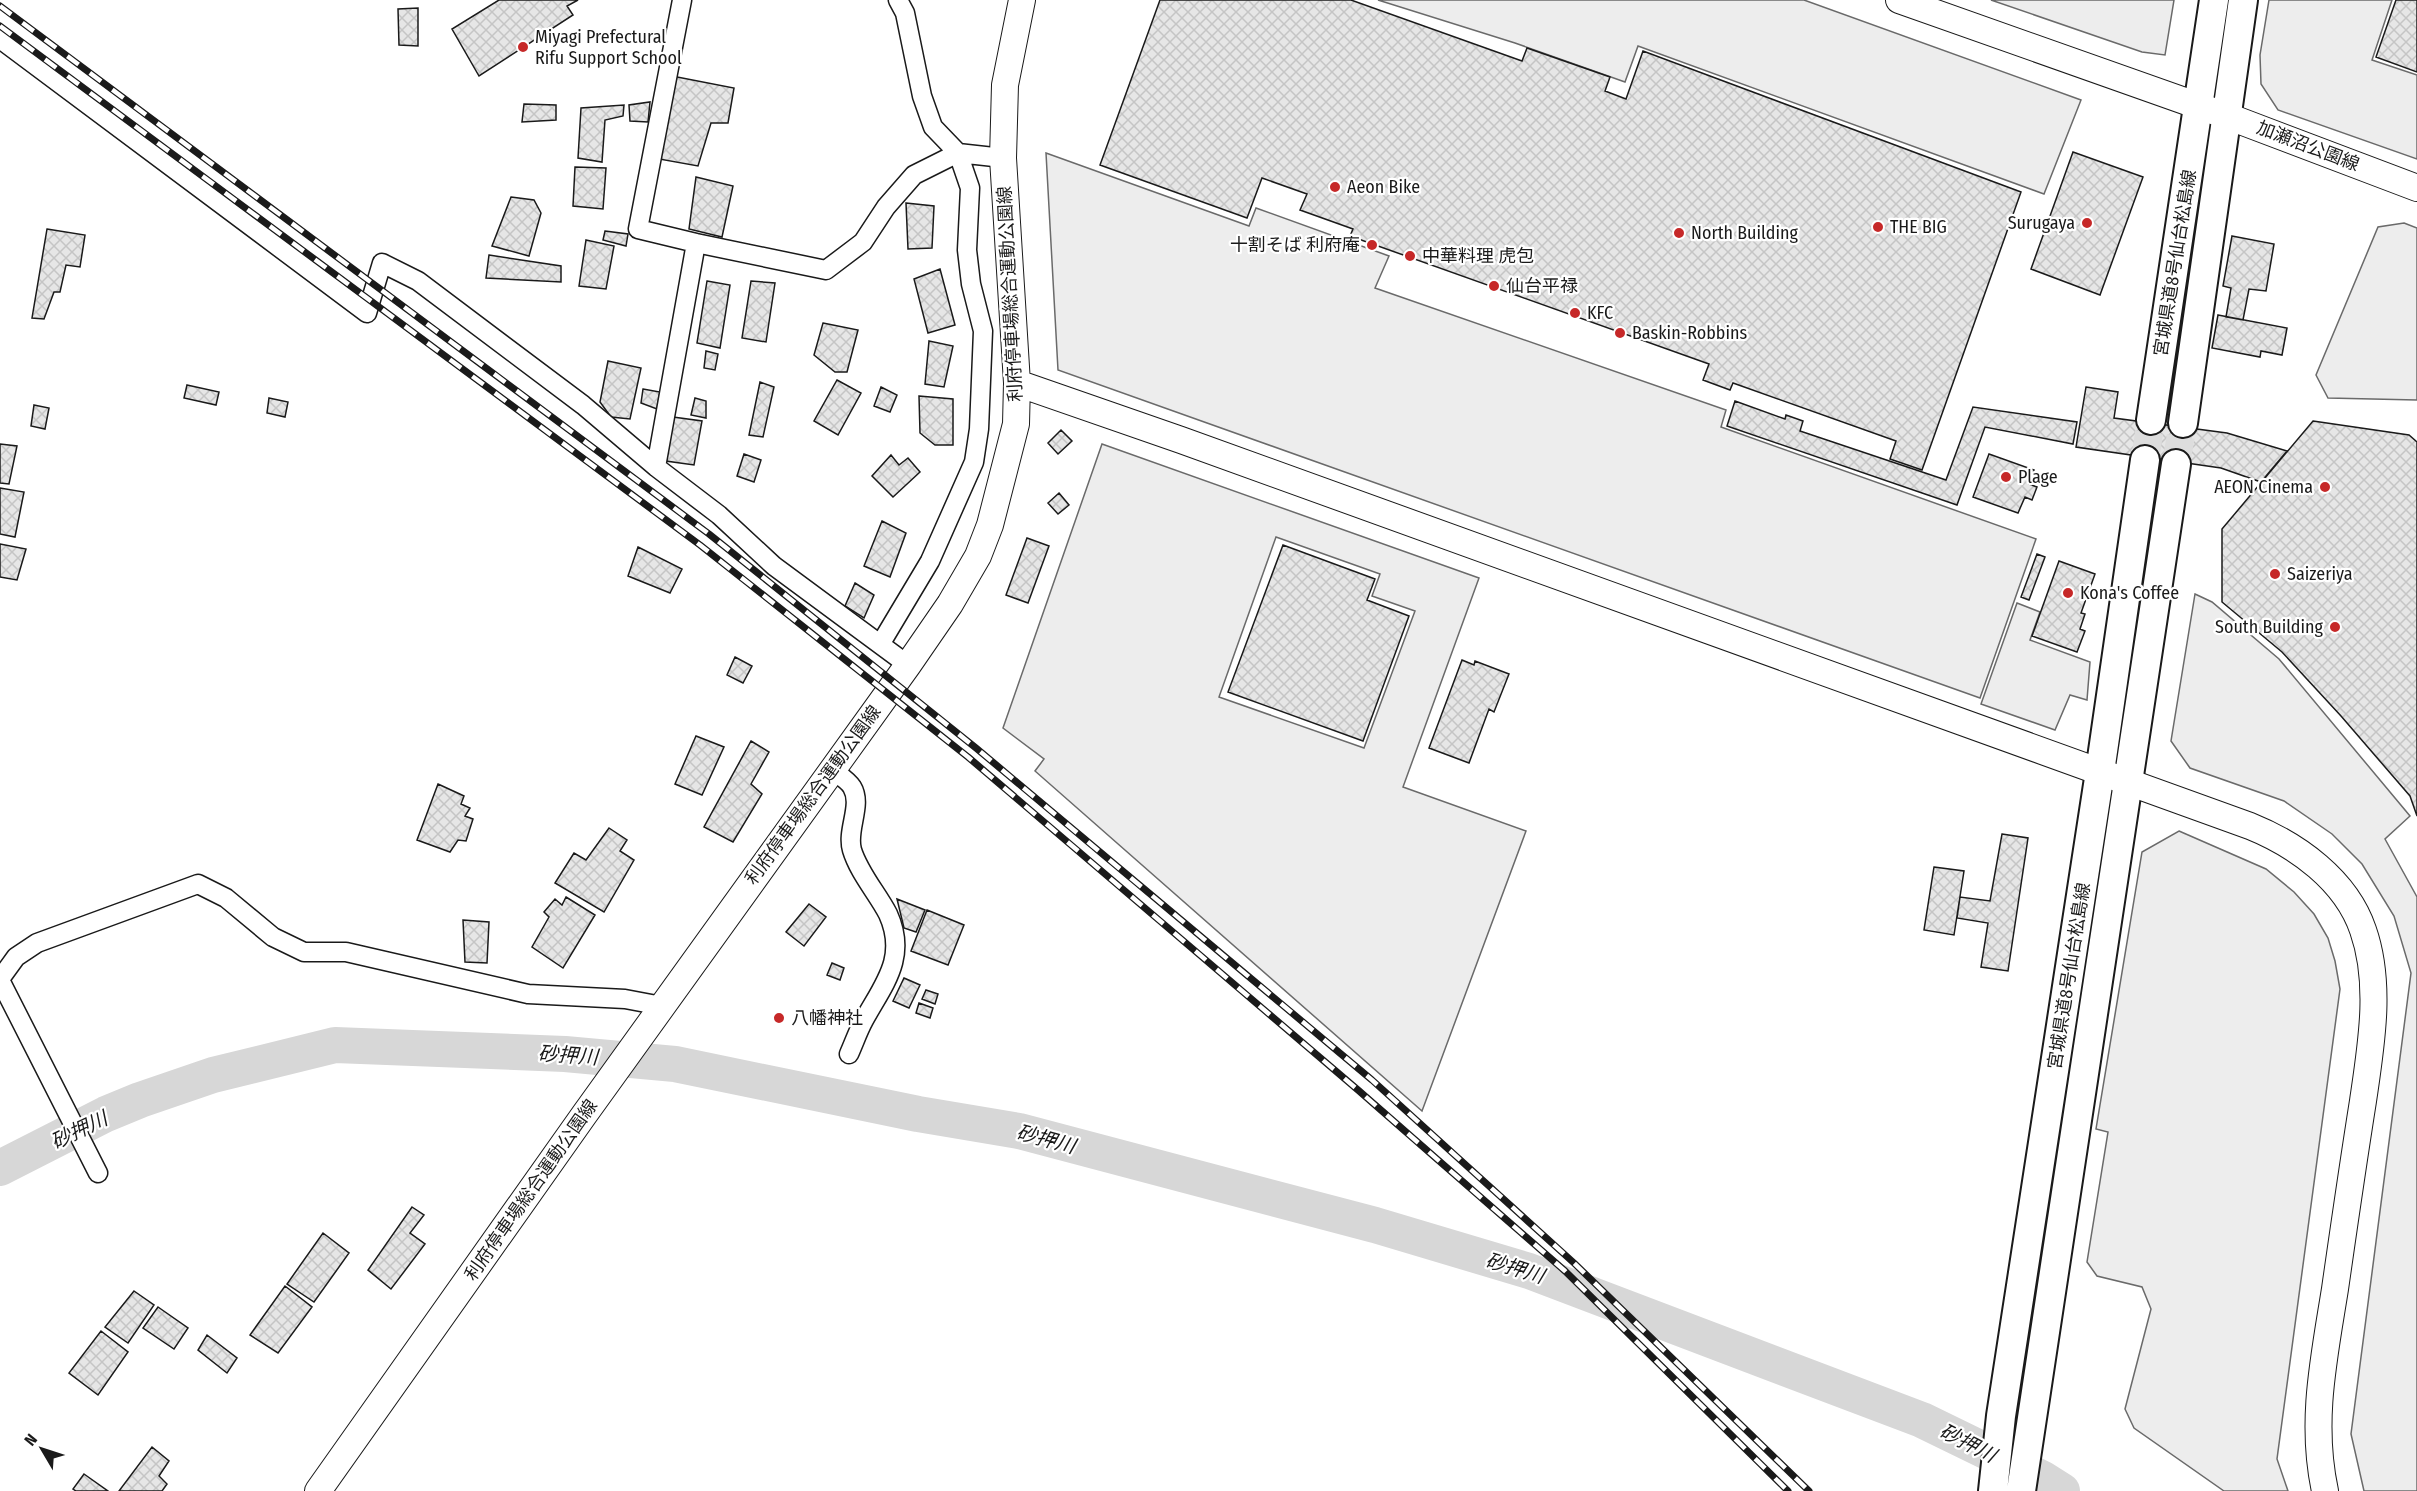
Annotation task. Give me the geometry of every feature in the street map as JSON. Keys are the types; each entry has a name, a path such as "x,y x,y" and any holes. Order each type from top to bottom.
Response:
{"main road":[{"name":"宮城県道8号仙台松島線","path":"2151,420 2214,0"},
{"name":"宮城県道8号仙台松島線","path":"2183,423 2243,0"},
{"name":"宮城県道8号仙台松島線","path":"1993,1491 2001,1416 2100,772 2145,460"},
{"name":"宮城県道8号仙台松島線","path":"2020,1491 2176,464"}],"street":[{"path":"682,0 638,229 826,270 863,242 886,207 914,175 958,153 1003,158"},
{"path":"881,643 930,561 974,462 979,429 983,331 971,284 967,250 970,188 958,153 933,127 922,96 905,13 898,0"},
{"name":"利府停車場総合運動公園線","path":"318,1491 831,769 908,665 978,556 990,525 1016,424 1017,383 1003,158 1005,85 1022,0"},
{"name":"加瀬沼公園線","path":"1899,0 2228,116 2417,188"},
{"path":"0,39 367,313 382,263 427,288 584,405 656,467 719,514 774,566 908,665"},
{"path":"656,467 696,243"},
{"path":"1017,383 1212,451 2250,826 2274,836 2295,849 2330,877 2363,928 2370,954 2373,1000 2369,1062 2320,1388 2318,1446 2325,1491"},
{"path":"831,769 852,786 856,800 851,826 852,849 894,930 895,950 892,968 849,1054"},
{"path":"98,1173 0,980 16,957 37,943 198,884 226,898 273,937 304,952 346,952 528,994 625,999 656,1015"}],"shaded area":[{"path":"1378,0 1804,0 2081,100 2044,194 1638,46 1625,82 1515,43"},
{"path":"1991,0 2174,0 2165,55 2142,52"},
{"path":"2269,0 2392,0 2372,60 2417,75 2417,159 2278,110 2261,84 2260,55"},
{"path":"1046,153 1249,226 1256,208 1389,256 1375,288 1726,410 1721,427 2036,539 1980,698 1058,370"},
{"path":"2404,223 2417,228 2417,400 2328,398 2316,375 2378,227"},
{"path":"1102,444 1479,578 1403,787 1526,831 1422,1111 1035,771 1044,759 1003,728","holes":["1276,537 1380,574 1372,596 1415,611 1364,748 1219,697"]},
{"path":"2195,594 2212,602 2279,659 2410,816 2385,839 2417,897 2417,1491 2364,1491 2351,1434 2411,973 2394,916 2362,864 2332,834 2284,801 2190,768 2171,741"},
{"path":"2017,603 2040,612 2030,640 2090,662 2087,700 2070,695 2055,730 1981,704"},
{"path":"2179,831 2266,869 2294,892 2314,914 2328,938 2340,989 2277,1459 2288,1491 2224,1491 2134,1428 2125,1409 2151,1309 2142,1287 2097,1276 2087,1262 2108,1132 2096,1129 2142,852"}],"building":[{"path":"499,0 578,0 567,6 573,15 479,76 452,29"},
{"name":"North Building","path":"1160,0 1351,0 1522,61 1527,48 1610,77 1605,91 1626,99 1643,51 2021,192 1922,470 1890,459 1896,441 1733,383 1730,390 1703,380 1709,364 1350,236 1353,229 1300,210 1307,194 1262,178 1247,218 1100,165"},
{"path":"2396,0 2417,0 2417,72 2376,57"},
{"path":"418,8 418,46 399,45 398,9"},
{"path":"672,76 734,88 728,123 711,123 698,166 659,159"},
{"path":"650,102 648,122 630,121 629,105"},
{"path":"524,104 556,105 556,120 522,122"},
{"path":"624,105 623,116 605,120 602,162 578,158 581,108"},
{"name":"Surugaya","path":"2073,152 2143,177 2100,295 2031,269"},
{"path":"575,167 606,168 603,209 573,206"},
{"path":"696,177 733,186 722,237 689,229"},
{"path":"511,197 534,200 541,213 529,256 492,246"},
{"path":"906,203 934,206 932,248 908,249"},
{"path":"47,229 85,235 80,267 66,265 60,292 54,292 44,319 32,318"},
{"path":"605,231 628,234 626,246 603,240"},
{"path":"2232,236 2274,244 2266,291 2249,289 2243,320 2226,317 2231,288 2223,286"},
{"path":"586,240 614,246 606,289 579,286"},
{"path":"489,255 561,266 561,282 486,278"},
{"path":"940,269 955,325 928,333 914,279"},
{"path":"707,281 730,285 720,348 697,343"},
{"path":"751,281 775,283 766,342 742,338"},
{"path":"2218,315 2287,328 2282,355 2261,351 2260,357 2212,348"},
{"path":"823,323 858,330 847,372 835,372 814,355"},
{"path":"929,341 953,346 944,387 925,384"},
{"path":"706,351 718,354 715,370 704,368"},
{"path":"608,361 641,368 630,419 611,417 600,402"},
{"path":"837,380 861,393 838,435 814,421"},
{"path":"760,382 774,387 763,437 749,435"},
{"path":"187,385 219,392 216,405 184,398"},
{"path":"881,387 897,395 890,412 874,406"},
{"path":"2086,387 2118,392 2114,418 2227,433 2287,451 2261,482 2221,468 2076,447"},
{"path":"643,389 660,392 657,409 641,403"},
{"path":"919,396 953,399 953,445 935,445 920,433"},
{"path":"269,398 288,402 285,417 267,413"},
{"path":"695,398 706,401 706,418 691,415"},
{"path":"1735,401 1785,419 1786,415 1803,421 1800,431 1946,480 1973,407 2077,422 2073,444 1985,427 1957,505 1727,426"},
{"path":"34,405 49,408 45,429 31,426"},
{"path":"673,417 702,421 694,465 666,461"},
{"name":"South Building","path":"2313,421 2409,435 2417,442 2417,816 2410,796 2341,716 2282,652 2222,602 2222,529"},
{"path":"1061,430 1072,441 1058,454 1048,443"},
{"path":"0,444 17,446 9,484 0,483"},
{"path":"744,454 761,460 754,482 737,476"},
{"name":"Plage","path":"1989,454 2034,470 2029,484 2037,487 2032,500 2025,497 2018,513 1973,497"},
{"path":"891,455 899,465 908,458 920,472 893,497 872,476"},
{"path":"0,488 24,492 15,537 0,534"},
{"path":"1059,493 1069,505 1058,514 1048,503"},
{"path":"882,521 906,533 890,577 864,566"},
{"path":"1027,538 1049,546 1028,603 1006,595"},
{"path":"0,544 26,549 17,580 0,577"},
{"path":"1283,545 1375,579 1367,600 1409,616 1363,741 1228,692"},
{"path":"638,547 682,569 670,593 628,576"},
{"path":"2037,554 2045,557 2029,600 2021,597"},
{"name":"Kona's Coffee","path":"2059,561 2095,574 2081,613 2085,614 2080,629 2085,631 2077,652 2032,636"},
{"path":"855,583 874,595 864,618 845,606"},
{"path":"735,657 752,666 743,683 727,675"},
{"path":"1462,660 1474,665 1475,661 1509,674 1494,712 1489,709 1469,763 1429,748"},
{"path":"696,736 724,747 702,795 675,784"},
{"path":"751,741 769,752 751,784 762,794 733,842 704,827"},
{"path":"438,784 464,796 461,804 470,808 465,816 473,819 466,841 458,840 450,852 417,840"},
{"path":"609,828 627,840 620,851 634,860 604,912 555,883 574,853 586,860"},
{"path":"2002,834 2028,838 2008,971 1981,967 1988,923 1957,918 1960,897 1990,901"},
{"path":"1934,867 1964,871 1954,935 1924,930"},
{"path":"566,897 595,915 563,968 532,947 549,917 544,912 555,899 562,905"},
{"path":"897,899 925,910 916,932 904,928"},
{"path":"809,904 826,917 804,946 786,932"},
{"path":"927,910 964,925 948,965 911,951"},
{"path":"463,920 489,922 487,963 465,962"},
{"path":"832,963 844,968 840,980 827,975"},
{"path":"904,978 920,985 909,1008 893,1001"},
{"path":"926,990 938,994 935,1004 922,999"},
{"path":"919,1003 933,1008 930,1018 916,1013"},
{"path":"412,1207 424,1215 410,1233 425,1244 391,1289 368,1270"},
{"path":"323,1233 349,1253 314,1302 287,1284"},
{"path":"285,1286 312,1307 278,1353 250,1335"},
{"path":"134,1291 154,1305 128,1343 105,1327"},
{"path":"158,1307 188,1328 174,1349 143,1328"},
{"path":"101,1331 128,1352 98,1395 69,1373"},
{"path":"207,1335 237,1358 227,1373 198,1350"},
{"path":"152,1447 169,1461 159,1476 167,1484 162,1491 119,1491"},
{"path":"84,1474 108,1491 76,1491 73,1489"}],"waterway":[{"name":"砂押川","path":"0,1168 106,1114 140,1100 213,1075 335,1045 565,1054 675,1064 918,1114 1019,1131 1375,1225 1529,1271 1922,1420 2043,1479 2062,1491"}],"tunnel":[{"path":"2145,460 2151,420"},
{"path":"2176,464 2183,423"}],"railway":[{"path":"0,6 709,534 976,748 1372,1080 1574,1263 1809,1491"},
{"path":"0,26 700,545 968,757 1358,1090 1565,1271 1788,1491"}],"place":[{"name":"Miyagi Prefectural Rifu Support School","path":"523,47"},
{"name":"Aeon Bike","path":"1335,187"},
{"name":"Surugaya","path":"2087,223"},
{"name":"THE BIG","path":"1878,227"},
{"name":"North Building","path":"1679,233"},
{"name":"十割そば 利府庵","path":"1372,245"},
{"name":"中華料理 虎包","path":"1410,256"},
{"name":"仙台平禄","path":"1494,286"},
{"name":"KFC","path":"1575,313"},
{"name":"Baskin-Robbins","path":"1620,333"},
{"name":"Plage","path":"2006,477"},
{"name":"AEON Cinema","path":"2325,487"},
{"name":"Saizeriya","path":"2275,574"},
{"name":"Kona's Coffee","path":"2068,593"},
{"name":"South Building","path":"2335,627"},
{"name":"八幡神社","path":"779,1018"}]}
